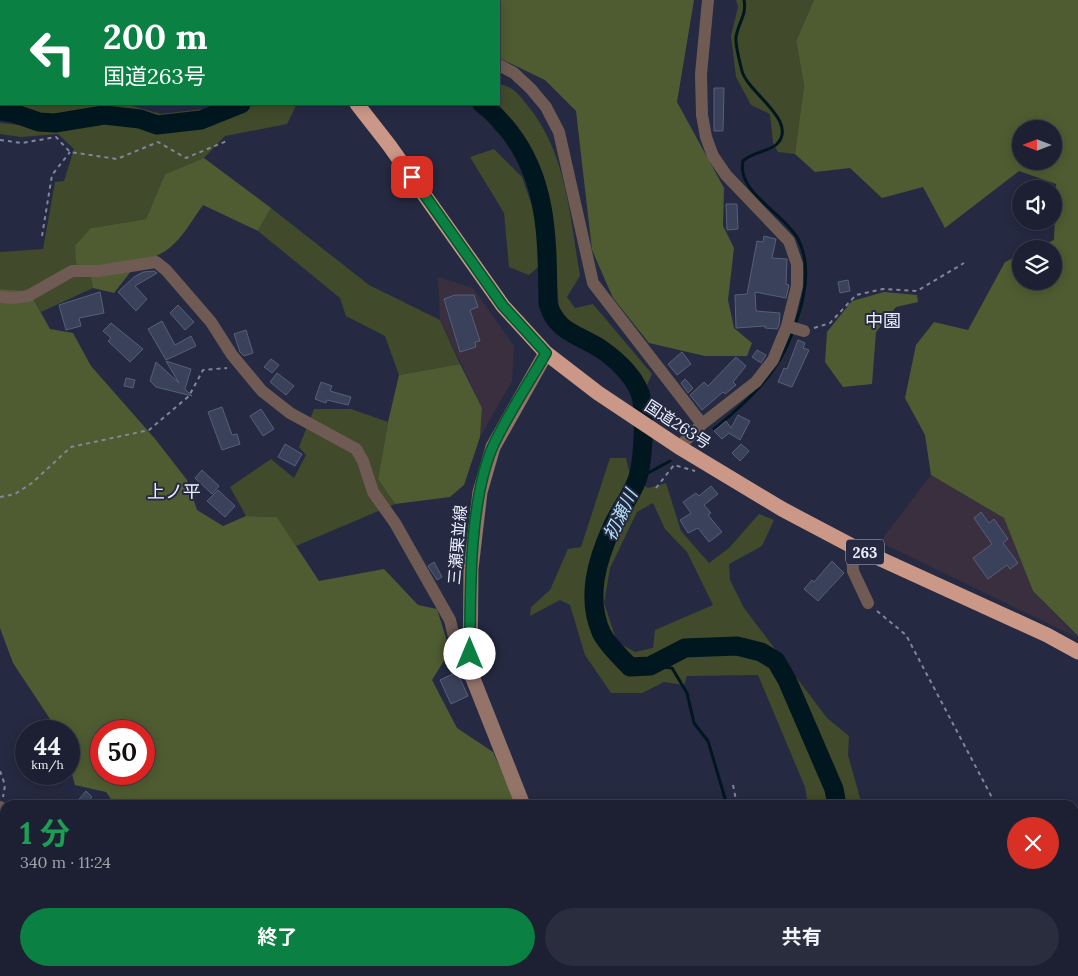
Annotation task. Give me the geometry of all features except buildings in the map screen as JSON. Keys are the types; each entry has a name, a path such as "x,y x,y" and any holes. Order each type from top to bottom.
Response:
{"highway":[{"name":"国道263号","path":"358,105 389,145 503,306 546,353 598,393 679,447 782,509 852,546 1047,635 1078,652"}],"main road":[{"name":"三瀬栗並線","path":"522,800 470,671 471,569 480,492 493,447 546,353"}],"street":[{"path":"679,447 702,424 756,382 773,360 787,326 797,286 797,264 789,241 726,175 714,156 706,137 702,115 701,74 708,0"},
{"path":"500,65 514,73 531,89 546,107 560,132 567,158 584,252 593,282 702,424"},
{"path":"0,297 28,296 72,270 99,271 156,262 166,270 211,322 241,366 262,391 290,413 356,449 363,461 373,492 395,523 450,620 459,658 470,671"},
{"path":"787,326 804,331"},
{"path":"852,546 853,571 868,604"}],"path":[{"path":"0,140 22,143 56,137 70,152 117,159 158,142 186,158 229,140"},
{"path":"42,236 52,175 70,152"},
{"path":"804,331 830,323 856,295 883,289 917,291 964,263"},
{"path":"0,496 16,494 32,483 71,447 149,430 189,396 203,370 241,366"},
{"path":"656,488 674,465 692,472 712,467"},
{"path":"868,604 906,636 993,800"},
{"path":"0,771 5,785 3,800"},
{"path":"733,785 735,800"}],"shaded area":[{"path":"438,277 473,288 514,346 512,381 480,437 482,408 440,320"},
{"path":"931,475 1004,518 1033,591 1078,638 880,542"}],"green space":[{"path":"694,0 677,102 724,188 723,226 734,248 728,300 734,328 752,343 747,356 705,356 649,343 613,298 592,250 576,111 545,80 500,58 500,2"},
{"path":"736,0 814,0 796,41 804,85 795,154 778,152 773,143 770,114 751,105 736,77 731,36 738,7"},
{"path":"814,0 1078,0 1078,636 1033,591 1004,518 931,475 925,435 905,398 916,345 934,322 968,330 1005,262 1012,258 1012,290 1062,290 1062,240 1054,240 1054,230 1062,230 1062,180 1045,180 1019,171 945,228 923,187 882,198 850,168 815,172 795,154 804,85 796,41"},
{"path":"500,84 512,89 528,106 541,125 559,165 565,187 580,276 567,297 575,308 593,304 652,374 647,385 607,345 573,327 559,307 550,212 530,152 495,105 500,105"},
{"path":"0,105 26,105 23,111 0,108"},
{"path":"26,105 129,105 161,114 227,105 296,105 287,124 225,136 204,158 165,174 146,219 91,228 93,288 41,312 29,291 0,289 0,252 43,249 55,182 64,181 74,149 58,134 21,137 0,134 0,123 48,128 23,111"},
{"path":"494,149 522,177 539,226 538,267 529,275 509,267 504,213 470,157"},
{"path":"204,158 271,208 258,231 203,205 177,241 161,254 139,261 114,293 93,288 91,275 77,273 75,246 91,228 146,219 165,174"},
{"path":"271,208 369,285 440,320 460,364 399,375 385,336 346,316 340,298 258,231"},
{"path":"0,289 29,291 50,329 73,333 91,366 156,440 187,480 197,510 223,526 246,516 277,517 319,581 384,569 418,605 437,609 450,651 432,680 457,728 493,752 515,800 112,800 106,792 75,785 80,785 80,720 51,720 13,663 0,628"},
{"path":"884,292 917,295 918,302 896,307 876,332 872,384 843,387 825,362 827,332 852,301"},
{"path":"460,364 482,408 480,437 464,485 450,497 395,504 378,479 399,375"},
{"path":"314,409 351,409 388,422 378,479 395,504 296,546 277,517 246,516 230,487 271,459 294,478 306,455 299,447"},
{"path":"610,458 626,458 631,479 648,488 666,483 681,531 709,563 729,548 759,514 774,520 762,546 729,564 730,580 744,608 827,718 849,736 848,755 861,800 807,800 805,787 758,675 687,676 684,685 664,682 642,693 611,693 585,655 570,605 560,600 530,616 531,607 550,590 568,549 581,547","holes":["653,503 665,529 687,552 713,605 655,630 653,648 635,652 617,642 604,603 610,568 637,512"]}],"waterway":[{"path":"744,0 745,5 736,41 742,71 746,79 777,116 782,126 782,135 773,147 743,161 743,172 747,183 763,202 791,229 802,249 805,260 806,282 802,304 795,325"},
{"name":"初瀬川","path":"0,111 13,113 39,122 55,123 104,115 140,119 157,125 201,120 238,105"},
{"name":"初瀬川","path":"483,105 509,131 522,151 532,171 539,192 546,236 548,304 552,314 569,332 601,349 614,359 632,378 642,401 643,441 639,473 602,552 595,579 594,605 601,632 610,646 630,667 650,666 685,648 737,646 761,652 776,661 787,680 834,789 836,800"},
{"path":"714,429 739,408 771,373 780,360 793,331"},
{"path":"637,479 670,461"},
{"path":"650,666 672,668 687,693 694,723 708,741 726,800"}],"district":[{"name":"中園","path":"883,320"},
{"name":"上ノ平","path":"174,491"}],"route":[{"path":"412,177 503,306 546,353 493,447 480,492 471,569 470,654"}]}
